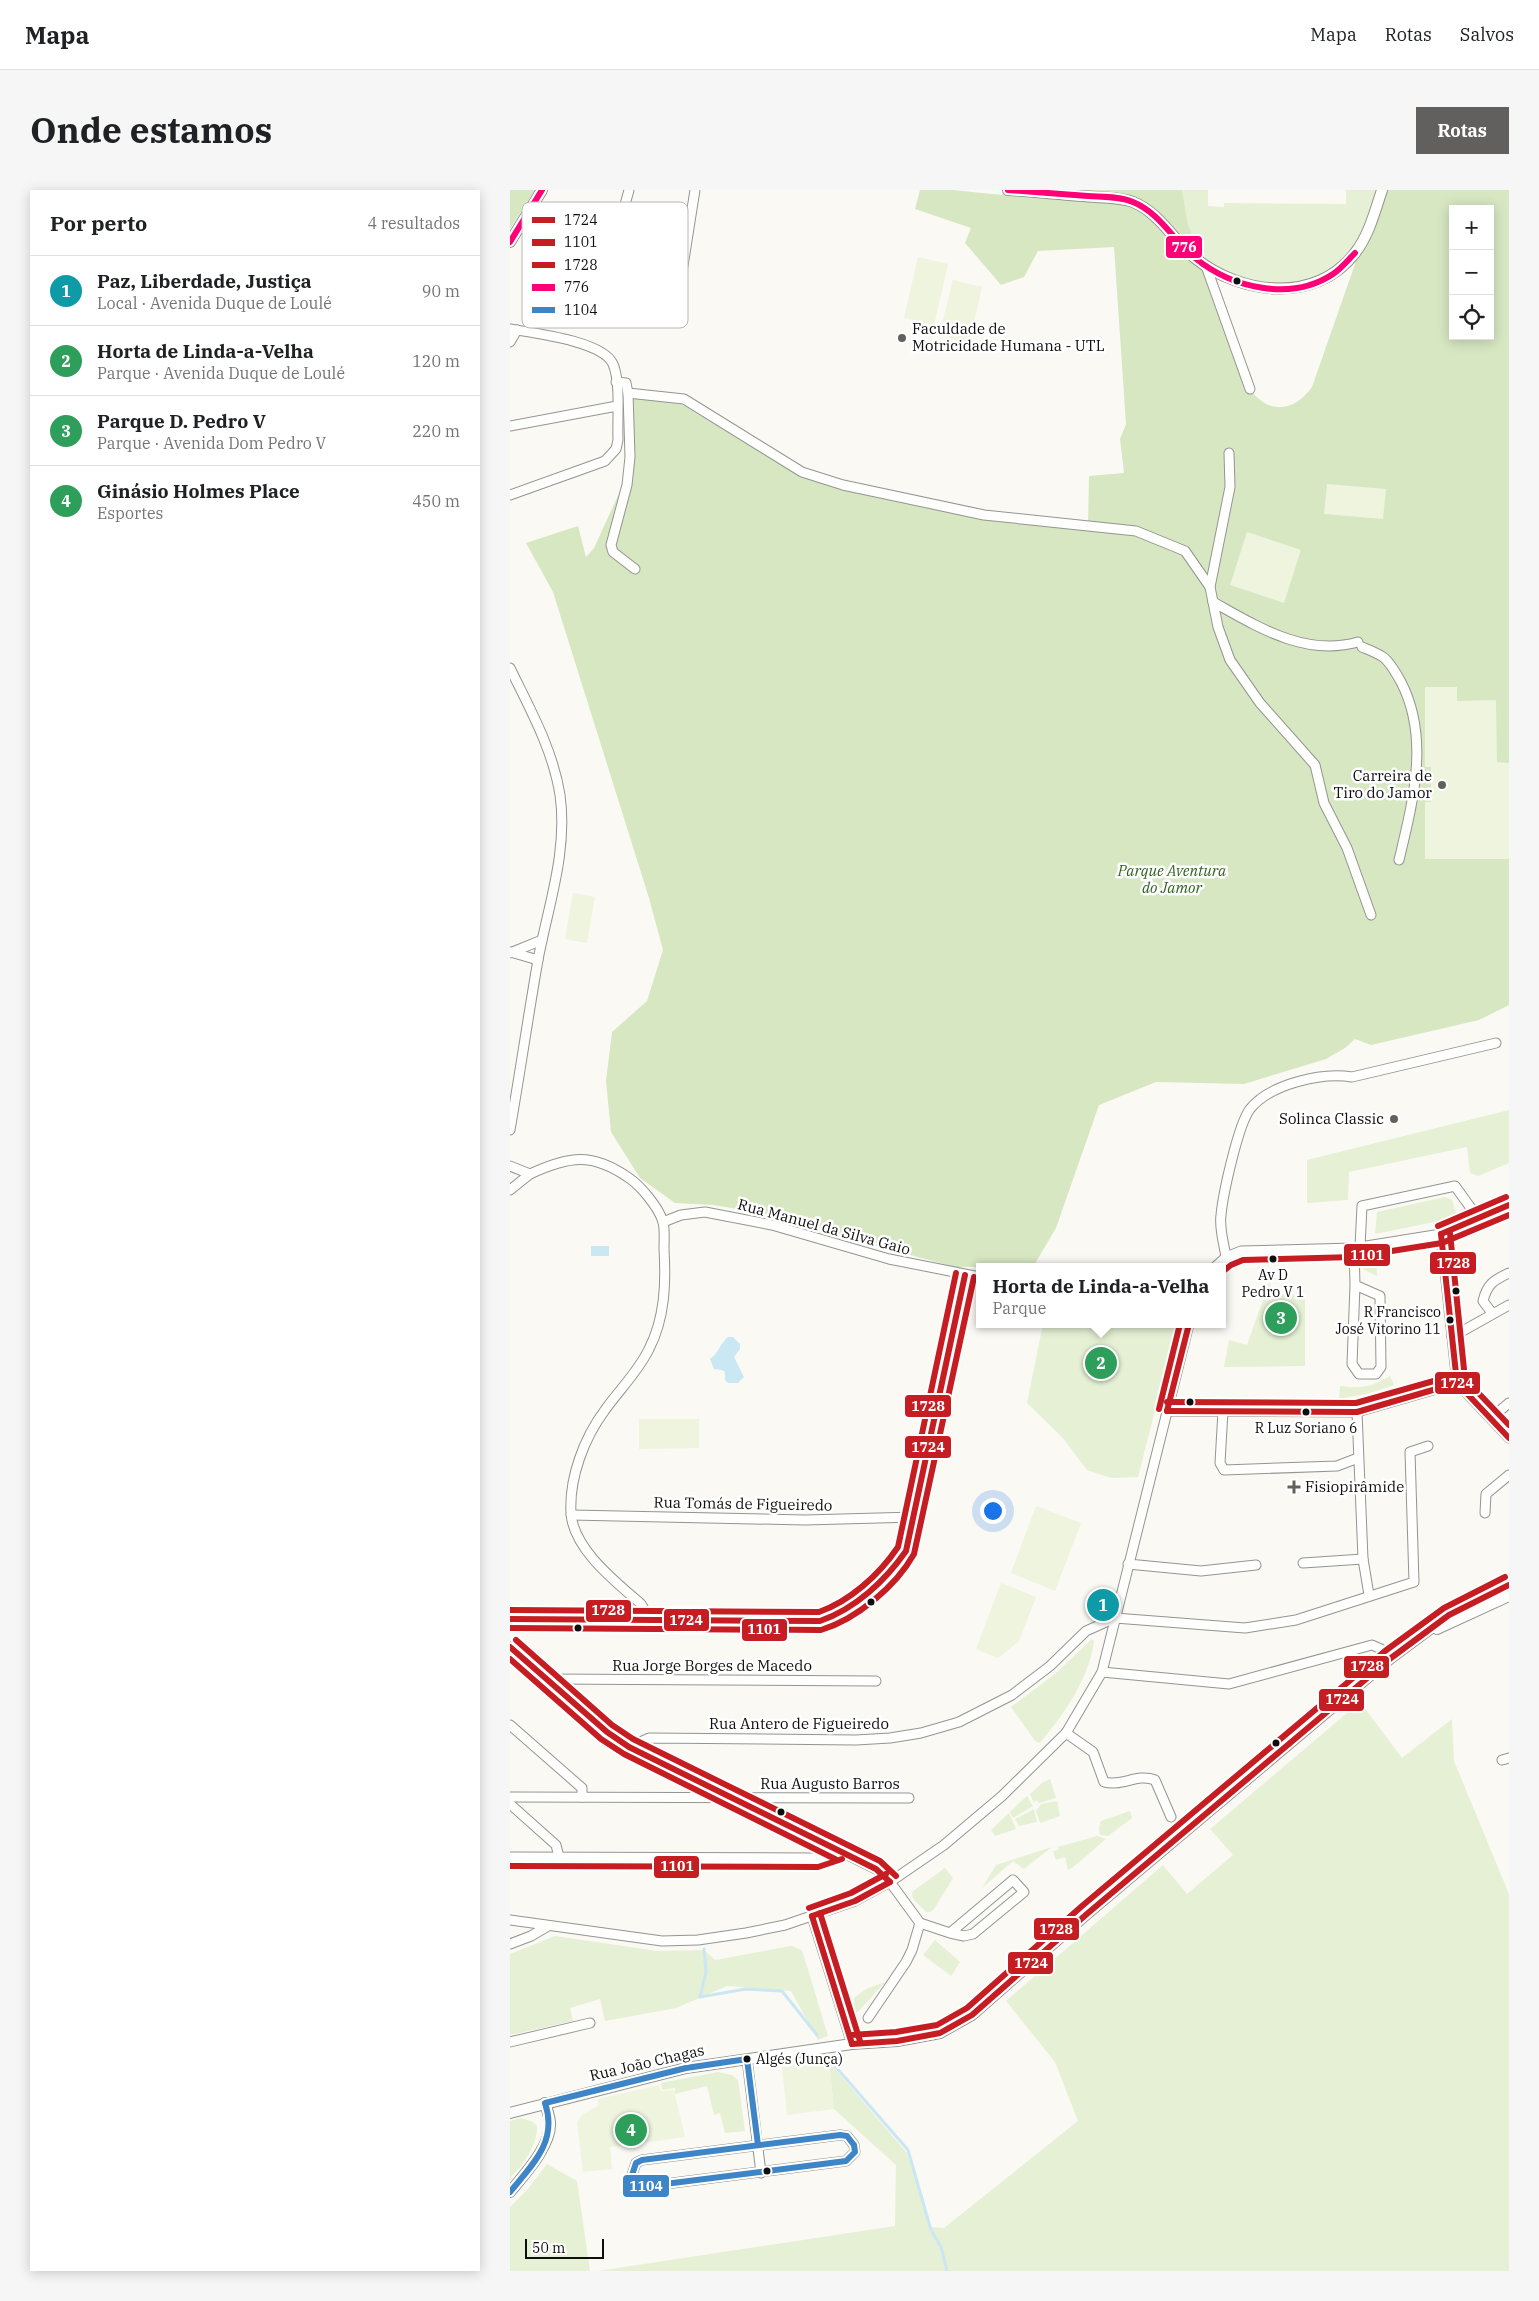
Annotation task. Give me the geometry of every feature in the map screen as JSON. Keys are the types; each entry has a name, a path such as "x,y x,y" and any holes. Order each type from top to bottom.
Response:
{"street":[{"path":"535,202 542,190"},
{"path":"688,238 696,190"},
{"path":"1008,190 1131,201 1151,211 1193,257 1206,266 1234,280 1265,289 1284,290 1317,282 1333,274 1355,253 1373,220 1382,190"},
{"path":"510,242 522,222"},
{"path":"1206,266 1250,389"},
{"path":"510,342 514,329 596,348 610,359 614,369 617,406 616,449 605,461 510,495"},
{"path":"616,382 626,383 628,393 629,466 624,497 612,545 614,552 635,569"},
{"path":"628,393 684,398 802,472 843,485 984,515 1136,530 1185,551 1210,587"},
{"path":"510,426 617,406"},
{"path":"1229,453 1230,487 1210,587 1218,627 1230,660 1260,703 1315,765 1324,803 1347,848 1371,915"},
{"path":"1213,602 1288,640 1330,647 1360,645 1383,657 1396,673 1406,691 1417,737 1417,770 1399,860"},
{"path":"510,668 549,752 560,796 562,816 560,855 538,960 510,1130"},
{"path":"511,952 542,940"},
{"path":"511,952 538,960"},
{"path":"1226,1257 1220,1216 1233,1160 1243,1125 1250,1110 1268,1094 1305,1079 1335,1074 1352,1076 1496,1043"},
{"path":"510,1190 530,1174 556,1162 574,1158 605,1163 637,1183 663,1222 665,1284 659,1321 644,1359 605,1409 587,1440 573,1484 571,1515 580,1539 594,1560 641,1604 647,1620"},
{"path":"510,1166 530,1174"},
{"path":"1355,1285 1380,1296 1381,1367 1376,1374 1359,1374 1352,1364 1355,1285 1357,1248 1362,1206 1455,1186 1478,1218"},
{"path":"1219,1263 1226,1257 1241,1251 1357,1248 1441,1234 1509,1205"},
{"name":"Rua Manuel da Silva Gaio","path":"663,1222 681,1215 704,1212 772,1225 889,1259 976,1276"},
{"path":"1441,1234 1458,1384 1509,1438"},
{"path":"1492,1313 1484,1301 1486,1290 1493,1280 1509,1272"},
{"path":"510,1619 820,1621 834,1617 849,1607 900,1562 906,1551 915,1517 964,1275"},
{"path":"1452,1337 1509,1305"},
{"path":"510,1920 662,1941 698,1940 746,1934 812,1916 854,1901 890,1882 944,1845 1002,1796 1066,1733 1102,1672 1189,1328"},
{"path":"1167,1411 1357,1412 1458,1384"},
{"path":"1491,1418 1509,1403"},
{"path":"1223,1411 1220,1463 1224,1470 1337,1466 1358,1458"},
{"path":"1357,1412 1363,1559 1369,1596"},
{"path":"1115,1618 1245,1628 1296,1620 1414,1582 1410,1452 1428,1446"},
{"path":"1485,1513 1486,1494 1509,1475"},
{"name":"Rua Tomás de Figueiredo","path":"571,1515 805,1520 915,1517"},
{"path":"1303,1563 1363,1559"},
{"path":"1128,1564 1201,1571 1256,1565"},
{"name":"Rua João Chagas","path":"510,2113 686,2068 852,2044 897,2041 940,2033 972,2015 1088,1913 1391,1658 1449,1615 1509,1585"},
{"name":"Rua João Chagas","path":"1427,1633 1509,1596"},
{"name":"Rua Antero de Figueiredo","path":"629,1746 649,1738 865,1740 921,1733 959,1722 1012,1695 1050,1666 1086,1631 1115,1618"},
{"path":"1102,1672 1229,1684 1372,1645 1381,1649 1391,1658"},
{"path":"510,1647 608,1732 629,1746 876,1869 890,1882 920,1923 950,1933 964,1936 973,1934 1024,1892 1013,1880 950,1933"},
{"name":"Rua Jorge Borges de Macedo","path":"547,1680 876,1681"},
{"path":"510,1725 582,1788 582,1797"},
{"path":"1066,1733 1093,1752 1104,1782 1114,1785 1145,1776 1155,1780 1171,1817"},
{"name":"Rua Augusto Barros","path":"510,1797 909,1798"},
{"path":"510,1804 556,1845 559,1857"},
{"path":"510,1857 818,1858 840,1851"},
{"path":"812,1916 852,2044"},
{"path":"868,2018 906,1962 912,1950 920,1923"},
{"path":"510,1944 531,1936 548,1926"},
{"path":"510,2042 590,2023"},
{"path":"747,2059 761,2173"},
{"path":"510,2192 533,2164 546,2140 550,2122 545,2103"},
{"path":"840,2135 848,2136 854,2145 854,2152 846,2162 644,2187 636,2185 632,2175 636,2163 642,2160 758,2145 840,2135"}],"green space":[{"path":"510,190 535,190 527,202 522,202 522,210 510,229"},
{"name":"Parque Aventura do Jamor","path":"920,190 953,190 1002,195 1003,190 1182,190 1188,225 1206,266 1250,389 1257,398 1265,403 1273,407 1282,407 1298,401 1312,387 1355,264 1355,253 1382,190 1509,190 1509,1005 1479,1020 1371,1045 1355,1039 1345,1048 1326,1059 1244,1084 1156,1082 1099,1105 1056,1228 1035,1263 976,1263 976,1267 955,1267 817,1230 780,1216 713,1205 675,1203 640,1178 611,1132 606,1081 612,1032 647,1001 663,950 649,898 553,592 526,543 578,526 586,557 594,548 634,461 633,394 679,403 796,474 842,490 985,520 1088,527 1089,476 1124,473 1120,439 1126,424 1114,247 1038,251 1024,277 1001,285 965,243 971,228 915,209"},
{"path":"1182,190 1208,190 1208,206 1224,207 1224,203 1346,204 1346,190 1382,190 1355,253 1317,282 1265,289 1206,266 1188,225"},
{"path":"918,257 948,264 934,325 904,318"},
{"path":"953,280 982,287 969,343 939,336"},
{"path":"1327,484 1386,489 1383,519 1324,514"},
{"path":"1247,532 1301,550 1284,603 1230,585"},
{"path":"1425,687 1457,687 1457,701 1496,700 1497,762 1509,763 1509,859 1425,859 1425,802 1431,802 1431,767 1425,767"},
{"path":"573,893 595,897 587,943 565,939"},
{"path":"1509,1110 1509,1163 1478,1176 1470,1173 1467,1147 1349,1172 1348,1200 1307,1203 1307,1160"},
{"path":"1445,1197 1452,1200 1457,1216 1454,1218 1375,1234 1377,1212"},
{"path":"1377,1257 1377,1276 1363,1269 1364,1258"},
{"path":"1270,1280 1271,1293 1305,1296 1305,1366 1224,1367 1229,1340 1247,1345"},
{"path":"1042,1328 1176,1328 1138,1477 1111,1478 1087,1470 1063,1438 1027,1403"},
{"path":"1390,1376 1394,1385 1370,1393 1339,1399 1340,1386 1366,1386"},
{"path":"639,1419 699,1419 699,1448 639,1449"},
{"path":"1036,1506 1081,1523 1055,1591 1011,1573"},
{"path":"1001,1583 1036,1597 1019,1641 998,1658 976,1649"},
{"path":"1092,1639 1094,1641 1087,1669 1074,1695 1040,1743 1035,1741 1011,1707 1055,1674"},
{"path":"1360,1702 1402,1758 1452,1719 1454,1761 1509,1894 1509,2271 598,2271 895,2226 896,2165 834,2109 829,2062 907,2153 931,2227 944,2228 1078,2121 1055,2062 1006,2001 1163,1865 1187,1894 1233,1855 1210,1829"},
{"path":"1050,1779 1056,1798 1039,1803 1036,1800 1034,1803 1030,1794 1043,1782"},
{"path":"1027,1796 1033,1806 1013,1818 1010,1812"},
{"path":"1057,1801 1060,1816 1040,1823 1036,1811 1041,1804"},
{"path":"1034,1809 1037,1822 1019,1826 1015,1819"},
{"path":"1130,1811 1132,1818 1108,1836 1100,1835 1101,1821"},
{"path":"1009,1813 1016,1829 995,1836 991,1830"},
{"path":"1097,1836 1106,1839 1071,1869 1068,1870 1065,1857 1056,1860 1053,1851 1059,1850 1058,1847"},
{"path":"1052,1847 1024,1869 1013,1861 982,1888 996,1865"},
{"path":"945,1868 953,1878 934,1909 926,1912 913,1899 912,1892"},
{"path":"555,1936 657,1951 704,1950 715,1960 791,1946 802,1950 828,2036 818,2040 791,1991 727,1986 676,2008 605,2021 600,1999 570,2008 573,2021 510,2035 510,1954"},
{"path":"935,1940 960,1962 951,1976 923,1955"},
{"path":"885,1982 855,2015 853,2008 854,1998 866,1989"},
{"path":"829,2062 834,2109 787,2115 782,2067"},
{"path":"718,2072 732,2075 738,2080 745,2131 725,2133 720,2113 714,2115 707,2086 675,2094 675,2088 662,2090 661,2083"},
{"path":"659,2085 661,2091 674,2090 685,2137 610,2147 612,2169 583,2172 577,2122 583,2114 598,2106 598,2099"},
{"path":"520,2118 531,2121 537,2126 537,2133 529,2154 510,2178 510,2121"},
{"path":"547,2164 577,2181 590,2271 510,2271 510,2207 527,2190"}],"water":[{"path":"591,1246 609,1246 609,1256 591,1256"},
{"path":"728,1337 733,1337 740,1344 740,1349 734,1357 744,1377 738,1383 728,1383 725,1380 725,1372 714,1369 710,1359"}],"waterway":[{"path":"704,1949 706,1972 700,1997 746,1989 782,1991 817,2035"},
{"path":"828,2058 908,2150 931,2230 941,2247 947,2271"}],"transit line":[{"name":"776","path":"535,202 542,190"},
{"name":"776","path":"1008,190 1110,197 1133,202 1143,207 1159,220 1195,258 1226,277 1262,288 1299,288 1317,283 1336,272 1355,253"},
{"name":"776","path":"510,242 522,222"},
{"name":"1728","path":"1438,1226 1506,1197"},
{"name":"1724","path":"1441,1234 1509,1205"},
{"name":"1101","path":"1226,1269 1243,1260 1354,1257 1442,1243 1509,1215"},
{"name":"1728","path":"1450,1233 1465,1379 1509,1425"},
{"name":"1724","path":"1441,1234 1457,1383 1509,1438"},
{"name":"1728","path":"510,1610 819,1612 853,1594 873,1577 898,1547 956,1273"},
{"name":"1724","path":"510,1619 820,1621 833,1616 868,1593 889,1573 906,1551 965,1275"},
{"name":"1101","path":"510,1628 821,1630 835,1625 862,1610 897,1578 914,1554 974,1277"},
{"name":"1728","path":"1159,1409 1179,1328"},
{"name":"1724","path":"1167,1411 1188,1328"},
{"name":"1728","path":"1167,1402 1356,1403 1455,1375"},
{"name":"1724","path":"1167,1411 1357,1412 1457,1383"},
{"name":"1728","path":"851,2035 896,2032 937,2025 967,2008 1082,1906 1385,1651 1444,1608 1505,1577"},
{"name":"1724","path":"852,2044 897,2041 940,2033 972,2015 1088,1913 1391,1658 1449,1615 1509,1585"},
{"name":"1728","path":"516,1640 612,1725 633,1739 880,1861 896,1876"},
{"name":"1724","path":"510,1647 607,1732 629,1747 876,1869 890,1882"},
{"name":"1101","path":"510,1659 601,1739 624,1754 835,1859"},
{"name":"1101","path":"510,1866 818,1867 842,1859"},
{"name":"1728","path":"809,1908 851,1893 886,1874"},
{"name":"1724","path":"812,1916 855,1901 890,1882"},
{"name":"1728","path":"820,1913 860,2041"},
{"name":"1724","path":"812,1916 852,2044"},
{"name":"1104","path":"510,2192 535,2162 546,2140 548,2117 545,2103 686,2068 747,2059 758,2145"},
{"name":"1104","path":"840,2135 847,2136 854,2145 855,2152 846,2161 649,2186 636,2185 632,2175 636,2163 642,2160 840,2135"}],"place":[{"name":"Faculdade de Motricidade Humana - UTL","path":"902,338"},
{"name":"Carreira de Tiro do Jamor","path":"1442,785"},
{"name":"Solinca Classic","path":"1394,1119"},
{"name":"Av D Pedro V 1","path":"1273,1259"},
{"name":"Parque D. Pedro V","path":"1281,1318"},
{"name":"R Francisco José Vitorino 11","path":"1450,1320"},
{"name":"Horta de Linda-a-Velha","path":"1101,1363"},
{"name":"R Luz Soriano 6","path":"1306,1412"},
{"name":"Fisiopirâmide","path":"1294,1487"},
{"name":"Paz, Liberdade, Justiça","path":"1103,1605"},
{"name":"Algés (Junça)","path":"747,2059"},
{"name":"Ginásio Holmes Place","path":"631,2130"}]}
